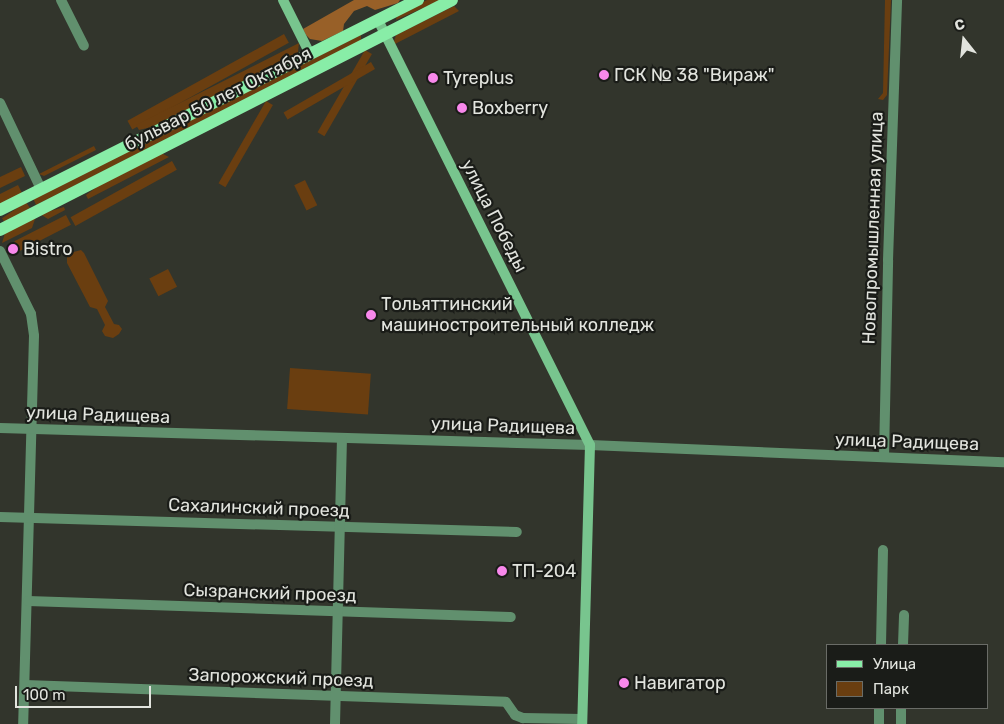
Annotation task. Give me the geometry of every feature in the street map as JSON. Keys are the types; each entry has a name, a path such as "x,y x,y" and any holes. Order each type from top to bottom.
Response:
{"main road":[{"path":"283,0 310,54"},
{"name":"бульвар 50 лет Октября","path":"0,210 418,0"},
{"name":"бульвар 50 лет Октября","path":"0,230 452,0"},
{"name":"улица Победы","path":"378,20 590,445 582,722"}],"street":[{"path":"61,0 84,46"},
{"name":"Новопромышленная улица","path":"884,457 888,260 897,0"},
{"path":"0,103 41,189"},
{"path":"0,251 31,314 34,336 35,365 23,724"},
{"name":"улица Радищева","path":"0,428 590,445 1004,462"},
{"path":"335,724 336,611 342,439"},
{"name":"Сахалинский проезд","path":"0,517 517,532"},
{"path":"881,644 883,550"},
{"name":"Сызранский проезд","path":"28,601 511,618"},
{"path":"903,644 904,615"},
{"name":"Запорожский проезд","path":"25,685 506,702 515,715 523,718 582,722"},
{"path":"879,724 880,709"},
{"path":"901,709 901,724"}],"green space":[{"path":"427,0 441,0 396,20 397,15"},
{"path":"885,0 891,0 887,95 883,100 878,99 883,93"},
{"path":"454,6 459,11 393,45 396,35"},
{"path":"284,34 289,43 132,130 127,121"},
{"path":"361,35 361,41 36,205 33,198"},
{"path":"299,43 298,52 293,56 156,126 139,130 136,125"},
{"path":"365,50 372,54 324,136 318,132"},
{"path":"371,62 375,69 288,119 284,112"},
{"path":"266,101 273,105 225,187 218,183"},
{"path":"94,146 96,150 44,176 39,174"},
{"path":"161,153 169,157 88,199 86,195 105,181"},
{"path":"172,161 177,170 75,226 71,217"},
{"path":"21,167 25,176 0,188 0,177"},
{"path":"305,180 317,205 306,210 294,185"},
{"path":"18,185 22,193 0,204 0,194"},
{"path":"26,202 30,208 6,224 2,218"},
{"path":"64,207 65,210 48,219 40,214"},
{"path":"66,215 71,225 19,251 14,241"},
{"path":"36,216 32,228 2,243 5,233"},
{"path":"81,250 108,301 105,307 114,324 119,325 122,329 113,338 105,336 102,331 105,325 97,309 90,307 67,263 67,257 70,253"},
{"path":"168,269 177,287 158,296 149,279"},
{"path":"290,368 371,374 368,415 287,409"}],"shaded area":[{"path":"354,0 400,0 398,3 375,10 367,6 354,11 344,24 343,31 322,41 310,39 306,35 303,29"}],"place":[{"name":"ГСК № 38 \"Вираж\"","path":"604,75"},
{"name":"Tyreplus","path":"433,78"},
{"name":"Boxberry","path":"462,108"},
{"name":"Bistro","path":"13,249"},
{"name":"Тольяттинский машиностроительный колледж","path":"371,315"},
{"name":"ТП-204","path":"502,571"},
{"name":"Навигатор","path":"624,683"}]}
